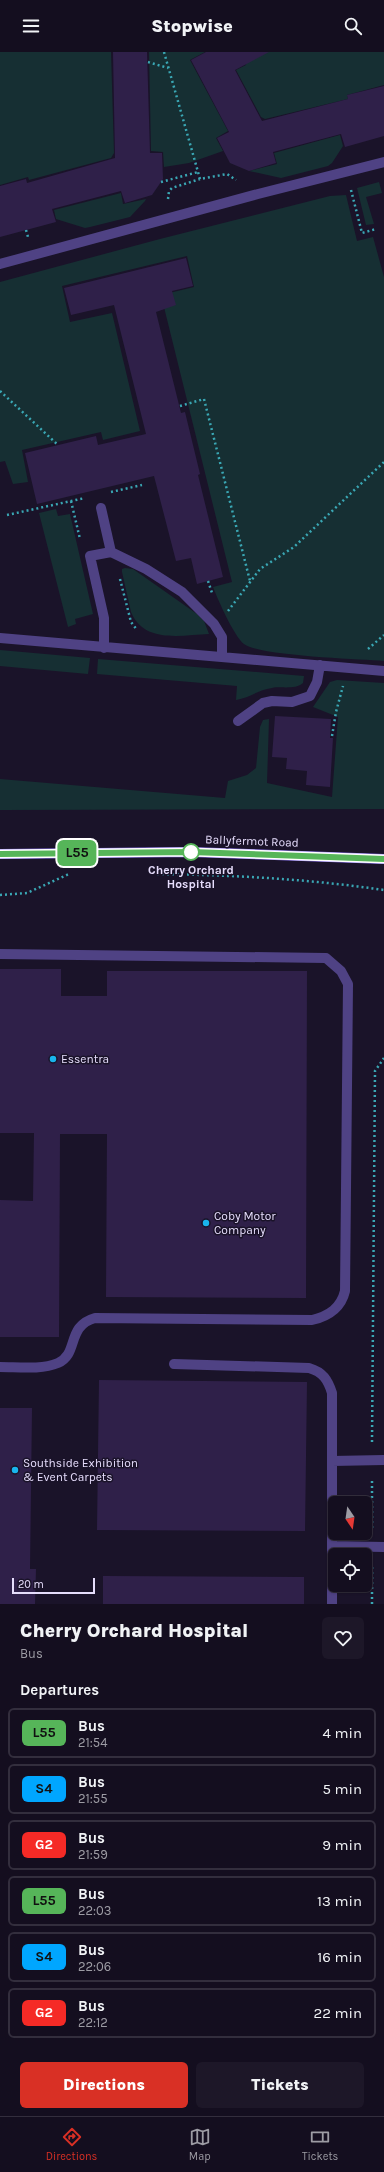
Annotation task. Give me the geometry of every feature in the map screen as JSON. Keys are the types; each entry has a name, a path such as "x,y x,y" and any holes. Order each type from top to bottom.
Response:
{"main road":[{"name":"Ballyfermot Road","path":"0,854 191,852 384,859"}],"lane":[{"path":"0,264 258,194 384,162"},
{"path":"101,508 111,552"},
{"path":"104,648 104,618 90,556 111,552 146,569 182,592 196,604 214,624 222,637 222,656"},
{"path":"0,638 384,671"},
{"path":"238,721 263,703 272,701 292,702 310,696 317,682 320,665"},
{"path":"0,954 326,958 334,963 341,971 348,984 345,1291 343,1299 334,1311 312,1320 95,1318 81,1324 76,1332 71,1348 59,1363 42,1367 0,1367"},
{"path":"174,1364 309,1368 318,1370 325,1377 332,1394 332,1604"},
{"path":"332,1461 384,1460"},
{"path":"332,1546 384,1547"}],"path":[{"path":"164,52 200,179 227,174 258,194"},
{"path":"148,62 169,68"},
{"path":"161,182 198,172"},
{"path":"350,186 362,233 376,229"},
{"path":"0,391 58,445"},
{"path":"180,406 204,399 250,582"},
{"path":"226,613 260,569 294,547 384,462"},
{"path":"107,493 142,485"},
{"path":"7,515 93,496"},
{"path":"111,552 131,622 143,634"},
{"path":"208,581 215,600"},
{"path":"372,652 365,651 384,635"},
{"path":"332,736 336,712 342,692 345,667"},
{"path":"0,895 27,893 70,873"},
{"path":"154,874 280,878 335,883 384,890"},
{"path":"372,1604 375,1071 384,1058"}],"green space":[{"path":"0,52 111,52 114,153 111,158 29,180 28,177 0,185"},
{"path":"149,52 205,52 190,60 228,131 216,138 223,151 189,163 164,167 163,152 151,151"},
{"path":"226,52 384,52 384,85 347,95 348,99 265,119 261,117 236,70 246,65 240,54"},
{"path":"340,135 343,146 332,163 328,166 281,178 249,171 277,164 274,153"},
{"path":"379,182 382,193 366,197 374,224 366,225 357,188"},
{"path":"121,193 123,204 146,199 130,217 90,227 85,228 56,219 54,210"},
{"path":"346,195 357,241 373,237 384,277 384,661 288,654 253,648 244,644 240,640 222,609 213,587 232,582 161,295 194,287 187,256 62,286 70,322 112,313 140,431 103,440 101,432 22,450 28,482 13,484 5,461 0,462 0,282 160,239 330,196"},
{"path":"56,509 58,516 70,514 93,614 75,619 76,624 68,627 39,513"},
{"path":"122,569 133,569 197,614 204,621 209,634 176,636 154,633 145,629 137,622 131,612 122,572"},
{"path":"0,650 90,658 88,674 0,666"},
{"path":"98,659 304,676 303,683 300,685 267,689 236,700 237,686 97,674"},
{"path":"337,680 384,683 384,809 0,810 0,779 225,798 228,781 247,775 256,768 260,727 263,720 269,719 267,783 332,797 338,717 313,707 330,682"}],"building":[{"path":"113,52 147,52 150,153 162,153 163,179 152,195 125,203 121,191 52,209 56,222 0,237 0,186 26,179 27,183 115,158"},
{"path":"206,52 269,52 235,70 262,121 348,99 347,95 384,86 384,136 345,147 341,134 273,152 276,163 249,171 230,163 217,138 229,132 191,60"},
{"path":"186,258 193,286 172,291 176,305 156,312 181,413 185,412 200,474 198,475 223,577 197,584 191,558 176,561 154,476 37,504 25,453 96,436 98,445 146,434 114,305 71,315 64,288"},
{"path":"275,716 331,719 330,738 333,738 330,787 306,785 307,771 286,769 287,758 272,757"},
{"path":"0,969 61,969 61,996 107,996 107,971 307,971 306,1298 106,1297 107,1134 60,1134 59,1337 0,1337 0,1200 33,1201 34,1133 0,1133"},
{"path":"99,1380 307,1382 305,1531 97,1530"},
{"name":"Southside Exhibition & Event Carpets","path":"0,1408 32,1408 30,1569 36,1569 35,1604 0,1604"},
{"path":"103,1576 304,1577 304,1604 103,1604"}],"bus line":[{"name":"L55","path":"0,854 191,852 384,859"}],"place":[{"name":"Cherry Orchard Hospital","path":"191,852"},
{"name":"Essentra","path":"53,1059"},
{"name":"Coby Motor Company","path":"206,1223"},
{"name":"Southside Exhibition & Event Carpets","path":"15,1470"}]}
